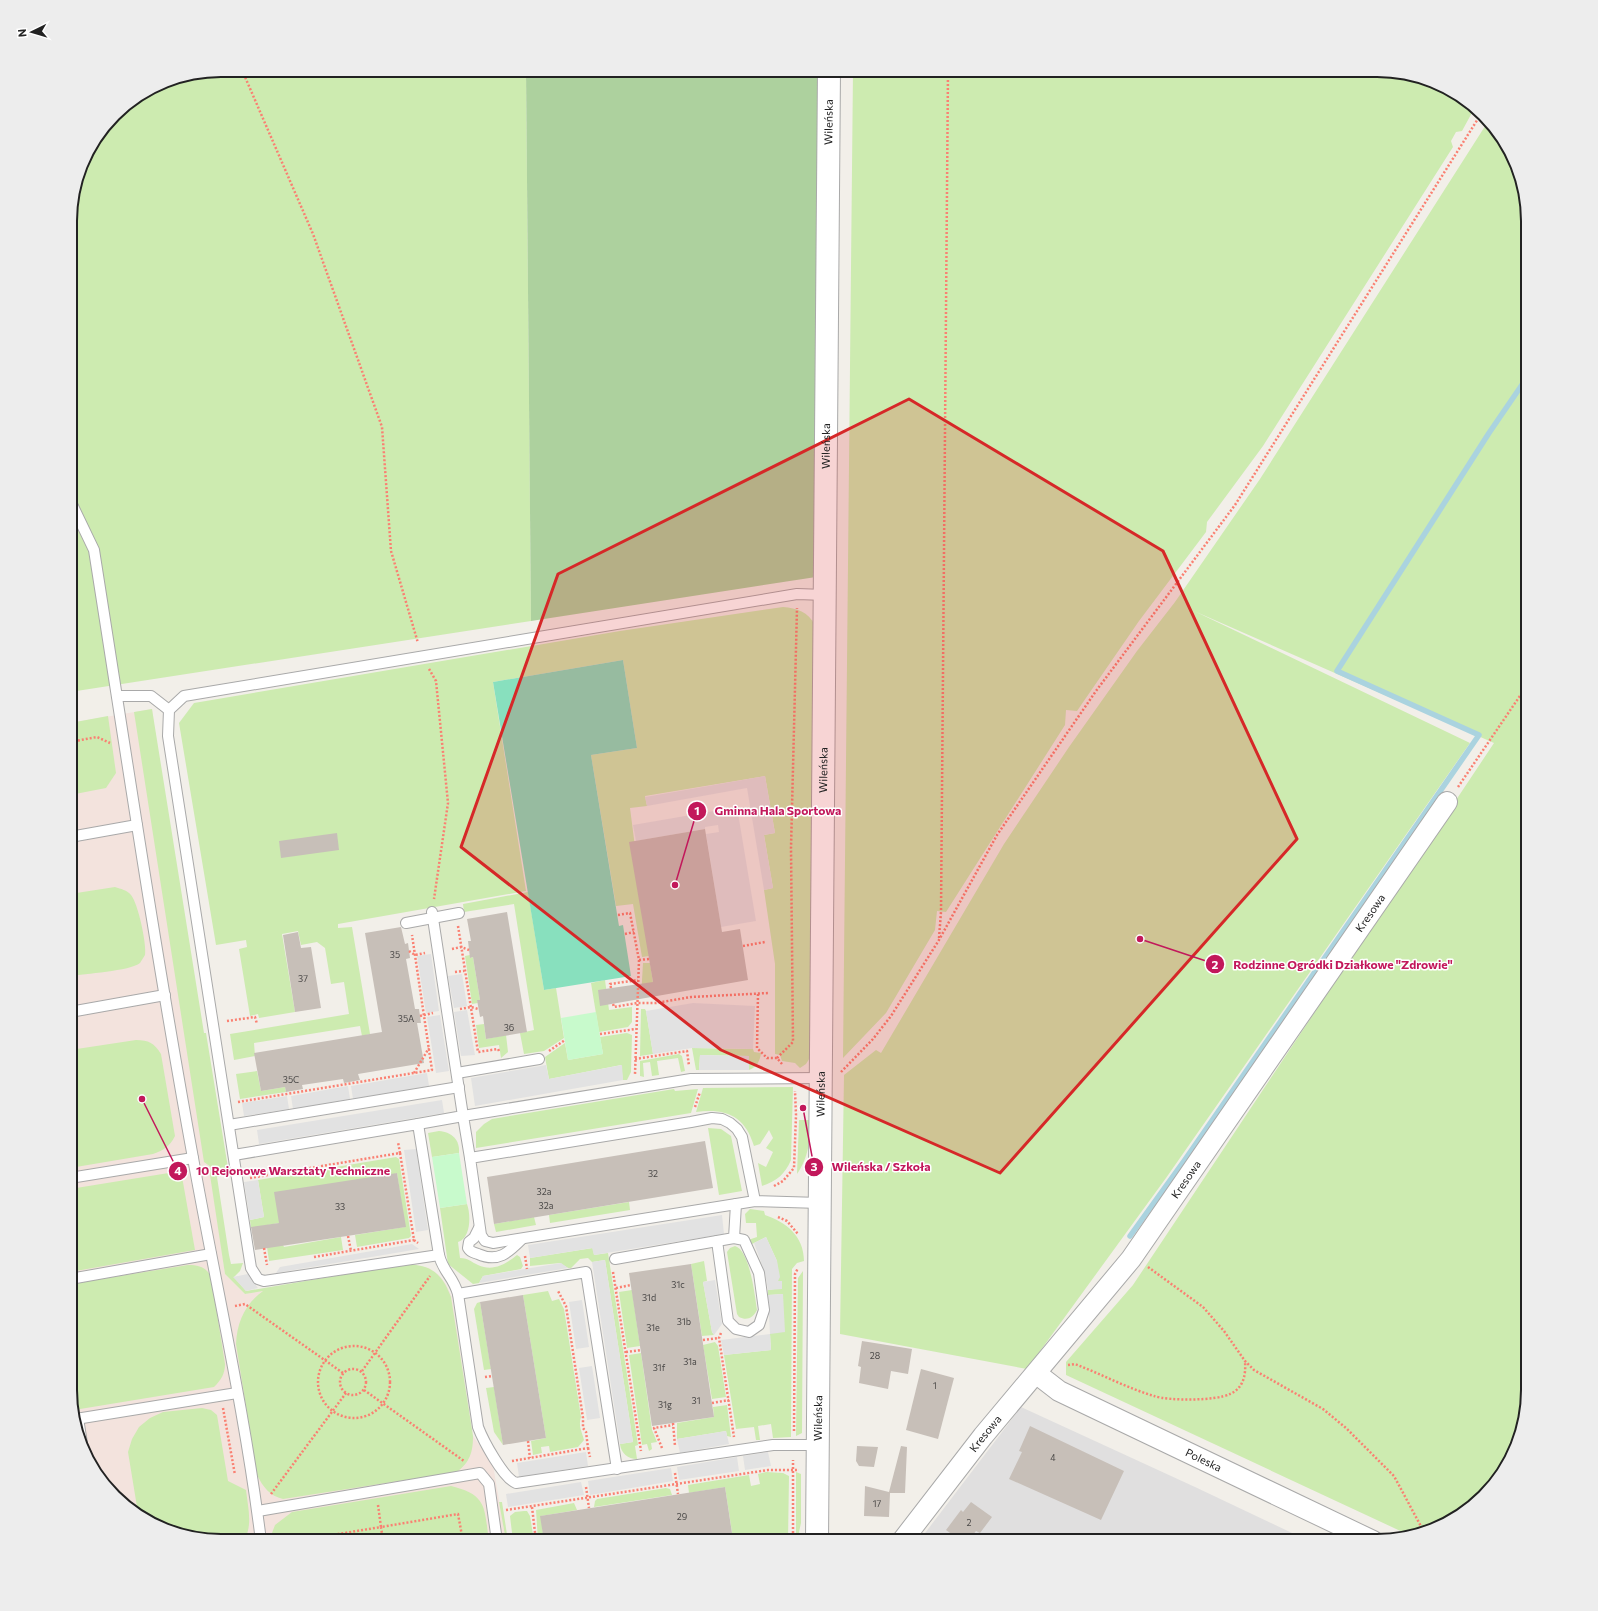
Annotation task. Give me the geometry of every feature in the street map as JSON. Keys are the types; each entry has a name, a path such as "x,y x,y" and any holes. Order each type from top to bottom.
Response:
{"street":[{"name":"Wileńska","path":"816,1534 805,1445 820,1203 829,77"},
{"name":"Kresowa","path":"907,1534 983,1436 1037,1374 1131,1259 1447,802"},
{"name":"Poleska","path":"1037,1374 1060,1391 1358,1534"}],"lane":[{"path":"77,515 94,550 165,995 261,1534"},
{"path":"438,1255 264,1281 258,1279 251,1268 168,736 169,710 184,696 422,655 797,594 825,595"},
{"path":"117,696 151,696 169,710"},
{"path":"77,836 138,825"},
{"path":"406,923 459,914"},
{"path":"433,919 470,1158 479,1228 481,1235 486,1241 493,1243 755,1201 820,1203"},
{"path":"77,1011 165,995"},
{"path":"457,1073 539,1059"},
{"path":"234,1154 634,1087 691,1079 821,1078"},
{"path":"229,1125 459,1087"},
{"path":"470,1158 712,1118 722,1119 730,1123 742,1137 755,1201"},
{"path":"418,1124 438,1255 441,1266 454,1282 458,1294 478,1427 509,1479 516,1483 773,1445 805,1445"},
{"path":"77,1177 193,1158"},
{"path":"734,1238 736,1204"},
{"path":"479,1228 474,1238 469,1242 468,1248 470,1252 484,1257 492,1258 501,1256 522,1238"},
{"path":"615,1260 717,1241 734,1238 744,1240 759,1273 764,1310 759,1325 748,1332 736,1329 728,1321 717,1241"},
{"path":"77,1277 211,1254"},
{"path":"458,1294 586,1272 617,1469"},
{"path":"80,1418 237,1393"},
{"path":"258,1511 480,1473 488,1484 496,1534"}],"path":[{"path":"245,77 313,234 382,427 391,551 422,655 436,681 448,802 433,919"},
{"path":"939,940 941,904 948,77"},
{"path":"821,1078 835,1077 873,1039 891,1016 939,940 997,835 1096,691 1236,505 1478,118"},
{"path":"758,994 757,1048 768,1058 777,1058 793,1042 791,848 797,594"},
{"path":"1447,802 1521,694"},
{"path":"77,741 97,737 125,751"},
{"path":"618,915 630,913 639,960 634,1087"},
{"path":"238,1102 294,1091 432,1070 411,930 433,919 457,923 478,1052 498,1049 501,1065"},
{"path":"625,934 634,932"},
{"path":"743,946 765,942"},
{"path":"639,960 649,958"},
{"path":"611,988 610,984 638,980"},
{"path":"613,1004 614,1007 637,1003 656,1003 691,997 769,993"},
{"path":"225,1022 255,1017 257,1024"},
{"path":"600,1034 636,1029"},
{"path":"539,1059 565,1040"},
{"path":"414,1073 429,1048"},
{"path":"635,1059 687,1051 691,1079"},
{"path":"777,1058 780,1063 786,1067 794,1067 796,1115 794,1168 783,1181 771,1187 767,1213 787,1221 799,1236"},
{"path":"396,1128 414,1240"},
{"path":"238,1180 400,1153"},
{"path":"348,1236 351,1251"},
{"path":"313,1258 414,1240 438,1255"},
{"path":"264,1248 267,1266"},
{"path":"1131,1259 1154,1271 1203,1307 1224,1331 1245,1361 1261,1374 1323,1409 1346,1428 1394,1476 1421,1527"},
{"path":"251,1268 275,1264"},
{"path":"505,1504 506,1511 676,1483 768,1470 788,1471 793,1469 803,1471 805,1445 795,1274 799,1268"},
{"path":"613,1270 643,1465"},
{"path":"362,1371 430,1276"},
{"path":"616,1288 631,1285"},
{"path":"499,1464 588,1448 586,1432 583,1428 583,1418 566,1306 556,1287"},
{"path":"222,1308 245,1304 343,1373"},
{"path":"728,1321 719,1338 736,1451"},
{"path":"703,1340 719,1338"},
{"path":"348,1346 366,1348 375,1352 382,1359 390,1376 388,1395 384,1403 377,1410 360,1418 341,1417 332,1412 325,1406 317,1388 317,1378 324,1360 339,1348 348,1346"},
{"path":"626,1352 641,1350"},
{"path":"1037,1374 1056,1367 1075,1364 1156,1397 1183,1401 1230,1394 1242,1384 1246,1373 1245,1361"},
{"path":"354,1368 362,1371 365,1374 367,1382 364,1390 354,1395 346,1393 340,1382 343,1373 354,1368"},
{"path":"482,1378 492,1376"},
{"path":"364,1390 480,1473"},
{"path":"258,1511 346,1393"},
{"path":"221,1396 235,1475"},
{"path":"712,1403 728,1400"},
{"path":"672,1461 654,1428 673,1424 672,1461 678,1494"},
{"path":"528,1441 530,1458"},
{"path":"793,1534 793,1469 805,1445"},
{"path":"584,1474 589,1508"},
{"path":"376,1491 382,1534"},
{"path":"532,1507 535,1534"},
{"path":"338,1534 458,1514 462,1534"}],"highlighted area":[{"path":"909,399 1163,551 1297,839 1000,1173 721,1050 461,847 558,574"}],"shaded area":[{"path":"152,709 225,1274 245,1294 406,1264 429,1268 439,1275 446,1284 452,1297 473,1436 493,1465 505,1534 203,1533 166,1523 141,1510 119,1492 96,1462 82,1427 77,1399 77,722"},
{"path":"765,776 775,833 764,835 773,888 764,890 747,788 647,806 645,797"},
{"path":"737,807 756,921 721,927 706,834 719,832 718,825 705,827 705,829 636,841 633,825"},
{"path":"431,954 439,1011 426,1013 417,956"},
{"path":"462,974 467,1006 454,1008 448,976"},
{"path":"693,1003 755,1006 753,1049 692,1048 653,1054 646,1011"},
{"path":"467,1010 475,1055 461,1056 454,1012"},
{"path":"440,1015 449,1071 436,1073 427,1017"},
{"path":"700,1055 749,1056 749,1070 699,1070"},
{"path":"546,1065 549,1079 622,1065 623,1080 475,1106 471,1078"},
{"path":"427,1073 429,1086 353,1099 351,1086"},
{"path":"348,1086 350,1099 293,1109 291,1096"},
{"path":"287,1096 289,1109 244,1116 242,1103"},
{"path":"442,1100 444,1113 259,1144 257,1130"},
{"path":"416,1149 428,1230 416,1232 404,1150"},
{"path":"258,1180 264,1217 250,1220 244,1182"},
{"path":"722,1215 724,1234 594,1255 592,1248 530,1258 528,1245"},
{"path":"766,1237 777,1261 780,1277 778,1281 782,1281 782,1289 768,1290 765,1273 754,1243"},
{"path":"412,1244 419,1249 276,1273 280,1267"},
{"path":"605,1260 633,1442 620,1444 592,1262"},
{"path":"561,1263 568,1268 479,1283 483,1276"},
{"path":"248,1274 258,1288 246,1291 233,1277"},
{"path":"715,1280 722,1324 714,1335 712,1332 703,1282"},
{"path":"783,1294 785,1332 770,1334 768,1295"},
{"path":"582,1300 589,1347 576,1349 569,1302"},
{"path":"770,1334 771,1350 724,1355 721,1340"},
{"path":"592,1366 600,1418 587,1420 579,1368"},
{"path":"1021,1407 1294,1534 924,1534"},
{"path":"726,1431 729,1444 680,1453 677,1439"},
{"path":"586,1452 588,1466 519,1477 517,1463"},
{"path":"768,1452 771,1466 745,1470 743,1456"},
{"path":"737,1457 739,1471 679,1480 677,1467"},
{"path":"671,1468 673,1481 590,1495 588,1481"},
{"path":"581,1482 584,1495 508,1507 506,1494"}],"green space":[{"path":"212,77 526,77 531,621 77,691 77,212 82,184 96,149 119,119 133,107 149,96 166,88 184,82"},
{"path":"526,77 819,77 816,577 531,621"},
{"path":"853,77 1386,77 1414,82 1432,88 1457,101 1472,113 1462,131 1456,132 1451,141 1453,147 1263,446 1207,522 1206,532 1139,621 1077,711 1066,710 1065,725 946,912 937,911 935,930 886,1013 843,1058"},
{"path":"1485,126 1502,149 1510,166 1516,184 1521,212 1521,1399 1516,1427 1510,1445 1497,1470 1479,1492 1449,1515 1432,1523 1402,1532 1066,1375 1066,1362 1133,1285 1494,743 1194,611 1470,743 1166,1178 1027,1369 840,1334 844,1075 876,1050 881,1053 1004,844 1069,747 1137,651 1175,602 1260,479"},
{"path":"783,607 793,608 802,612 809,617 815,625 811,1056 806,1064 800,1068 795,1063 782,1061 780,1055 775,1054 775,964 764,890 773,888 764,835 775,833 765,776 645,796 647,806 630,808 649,956 642,957 633,904 616,906 591,755 637,748 623,660 493,682 526,891 338,924 338,928 352,927 370,1034 362,1036 360,1026 254,1043 255,1056 234,1060 230,1034 349,1014 344,982 331,984 325,948 317,942 301,945 298,931 282,934 295,1012 259,1018 258,1014 250,1016 239,949 247,947 246,940 216,945 179,723 194,703 620,631"},
{"path":"623,660 637,748 591,755 619,926 623,925 631,976 544,990 493,682"},
{"path":"152,709 204,1033 206,1033 229,1174 217,1177 229,1255 231,1264 243,1263 240,1271 234,1277 246,1291 406,1264 422,1266 439,1276 448,1289 451,1297 473,1436 470,1456 457,1472 283,1499 274,1496 267,1490 257,1475 236,1344 238,1328 243,1314 251,1302 263,1291 245,1294 225,1274 210,1175 211,1167 204,1162 134,712"},
{"path":"108,716 116,773 106,788 77,794 77,722"},
{"path":"115,887 128,892 131,895 134,899 145,943 145,955 140,963 127,968 77,975 77,893"},
{"path":"528,892 544,990 556,988 564,1038 544,1051 524,1054 520,1033 534,1030 514,904 464,912 463,904"},
{"path":"470,955 470,958 473,957 480,1000 477,1000 478,1003 472,1004 465,956"},
{"path":"643,963 650,963 655,996 641,998"},
{"path":"605,980 609,1010 632,1007 632,1022 628,1027 599,1032 591,983"},
{"path":"641,1009 645,1009 646,1011 653,1054 640,1056"},
{"path":"596,1012 603,1054 568,1060 561,1018"},
{"path":"484,1024 486,1039 506,1035 508,1052 501,1058 499,1045 479,1048 476,1025"},
{"path":"627,1033 632,1035 631,1072 627,1080 623,1080 621,1065 549,1079 545,1057 565,1043 568,1060 603,1054 600,1037"},
{"path":"136,1040 151,1043 156,1047 161,1054 175,1136 166,1147 153,1154 77,1167 77,1049"},
{"path":"692,1048 753,1049 754,1052 761,1053 758,1063 749,1070 749,1056 700,1055 699,1070 696,1070"},
{"path":"679,1054 682,1056 685,1071 681,1072 678,1058 657,1061 659,1075 652,1076 650,1062 643,1063 644,1077 640,1076 640,1061"},
{"path":"257,1071 261,1091 285,1087 286,1092 240,1099 236,1074"},
{"path":"793,1087 791,1160 780,1176 772,1182 762,1186 758,1163 766,1167 773,1152 766,1148 773,1138 769,1130 760,1144 754,1146 745,1127 733,1116 716,1111 696,1112 703,1088"},
{"path":"674,1089 675,1091 698,1089 691,1113 476,1148 476,1132 492,1119"},
{"path":"799,1120 810,1120 810,1128 806,1155 797,1174"},
{"path":"708,1128 721,1129 731,1136 742,1191 719,1195"},
{"path":"439,1131 448,1133 457,1141 459,1153 432,1157 428,1133"},
{"path":"459,1153 467,1204 440,1208 432,1157"},
{"path":"396,1157 399,1159 411,1236 409,1238 357,1247 355,1235 405,1227 397,1173 279,1223 251,1228 250,1220 264,1217 258,1180"},
{"path":"181,1171 195,1250 77,1271 77,1188"},
{"path":"629,1202 630,1210 550,1223 549,1215"},
{"path":"467,1204 469,1226 465,1236 458,1242 460,1258 470,1260 478,1265 489,1268 504,1264 517,1255 520,1257 523,1266 521,1269 483,1276 479,1283 473,1284 448,1264 440,1208"},
{"path":"750,1209 764,1211 765,1215 787,1226 797,1237 803,1252 804,1261 797,1263 792,1269 791,1437 773,1438 771,1424 758,1426 760,1440 756,1440 754,1427 736,1429 724,1355 771,1350 770,1334 783,1294 768,1295 768,1290 782,1288 781,1281 778,1281 777,1261 766,1237 750,1245 748,1240 757,1237 756,1223 746,1223 745,1214"},
{"path":"534,1217 536,1225 496,1232 494,1224"},
{"path":"341,1237 343,1250 269,1261 267,1247 283,1245 284,1247"},
{"path":"735,1246 740,1249 748,1265 755,1295 757,1310 752,1317 747,1319 739,1317 737,1314 727,1252 730,1248"},
{"path":"593,1248 594,1255 608,1253 638,1445 635,1446 637,1459 626,1455 620,1444 633,1442 605,1260 592,1262 588,1258 580,1259 571,1268 568,1268 560,1263 530,1266 530,1258"},
{"path":"704,1261 707,1281 703,1282 712,1332 714,1335 702,1336 691,1264"},
{"path":"188,1265 195,1265 206,1270 211,1276 225,1364 222,1377 219,1382 214,1387 78,1409 77,1283"},
{"path":"803,1271 802,1433 796,1436 798,1278"},
{"path":"632,1290 640,1346 627,1348 619,1292"},
{"path":"548,1291 552,1301 559,1299 564,1309 581,1417 580,1426 584,1440 578,1447 550,1452 549,1446 541,1447 542,1453 533,1455 531,1441 546,1438 523,1295"},
{"path":"480,1302 491,1369 484,1370 474,1309 477,1303"},
{"path":"715,1342 718,1346 726,1397 712,1399 703,1345"},
{"path":"641,1353 652,1430 657,1442 651,1443 652,1449 649,1451 647,1444 642,1445 629,1355"},
{"path":"494,1387 503,1445 494,1432 486,1388"},
{"path":"727,1405 731,1437 727,1436 726,1431 677,1439 677,1423 714,1417 713,1407"},
{"path":"202,1408 211,1410 217,1415 228,1481 246,1490 249,1510 247,1534 212,1534 184,1529 166,1523 149,1515 137,1507 128,1452 132,1439 139,1427 150,1418 163,1412"},
{"path":"766,1472 783,1473 789,1476 788,1534 721,1534 732,1532 725,1487 689,1493 688,1485 749,1475 751,1486 760,1484 758,1474"},
{"path":"796,1472 801,1474 801,1523 799,1534 796,1534"},
{"path":"451,1486 472,1494 482,1504 485,1511 488,1534 272,1534 275,1525 292,1512"},
{"path":"666,1488 670,1489 672,1495 594,1507 597,1499"},
{"path":"499,1502 502,1502 507,1534 505,1534"},
{"path":"574,1503 577,1510 541,1516 543,1534 538,1534 536,1510"},
{"path":"527,1511 530,1516 533,1534 512,1534 510,1516 515,1512"}],"building":[{"path":"705,829 722,932 740,929 748,980 600,1006 598,990 653,982 629,842"},
{"path":"337,833 339,850 281,858 279,841"},
{"path":"507,912 527,1032 486,1039 483,1016 480,1017 477,1000 480,1000 473,957 470,958 468,941 471,941 467,919"},
{"path":"401,927 405,944 408,943 410,958 406,959 415,1009 419,1009 421,1023 417,1023 424,1063 358,1074 360,1080 344,1083 343,1079 302,1085 303,1089 286,1092 285,1087 261,1091 254,1053 382,1032 365,933"},
{"path":"298,932 301,948 311,947 321,1008 295,1012 283,935"},
{"path":"705,1141 713,1188 494,1224 487,1177"},
{"path":"397,1173 406,1227 255,1250 251,1227 279,1223 274,1192"},
{"path":"691,1264 714,1417 652,1426 629,1273"},
{"path":"523,1295 546,1438 503,1445 480,1302"},
{"path":"862,1341 912,1349 908,1374 891,1371 888,1389 859,1383 861,1367 858,1366"},
{"path":"921,1369 954,1378 938,1439 906,1430"},
{"path":"1030,1426 1124,1471 1101,1520 1009,1479 1022,1452 1019,1451"},
{"path":"857,1446 878,1447 874,1467 859,1466 856,1461"},
{"path":"901,1446 907,1447 905,1493 890,1493 889,1517 864,1516 865,1486 889,1492"},
{"path":"725,1487 732,1533 543,1534 540,1516"},
{"path":"971,1502 992,1517 980,1533 976,1531 974,1534 951,1534 946,1530 961,1510 963,1512"}],"waterway":[{"path":"1130,1236 1184,1161 1479,735 1337,671 1489,433 1521,386"}],"place":[{"name":"Gminna Hala Sportowa","path":"675,885"},
{"name":"Rodzinne Ogródki Działkowe \"Zdrowie\"","path":"1140,939"},
{"name":"10 Rejonowe Warsztaty Techniczne","path":"142,1099"},
{"name":"Wileńska / Szkoła","path":"803,1108"}]}
